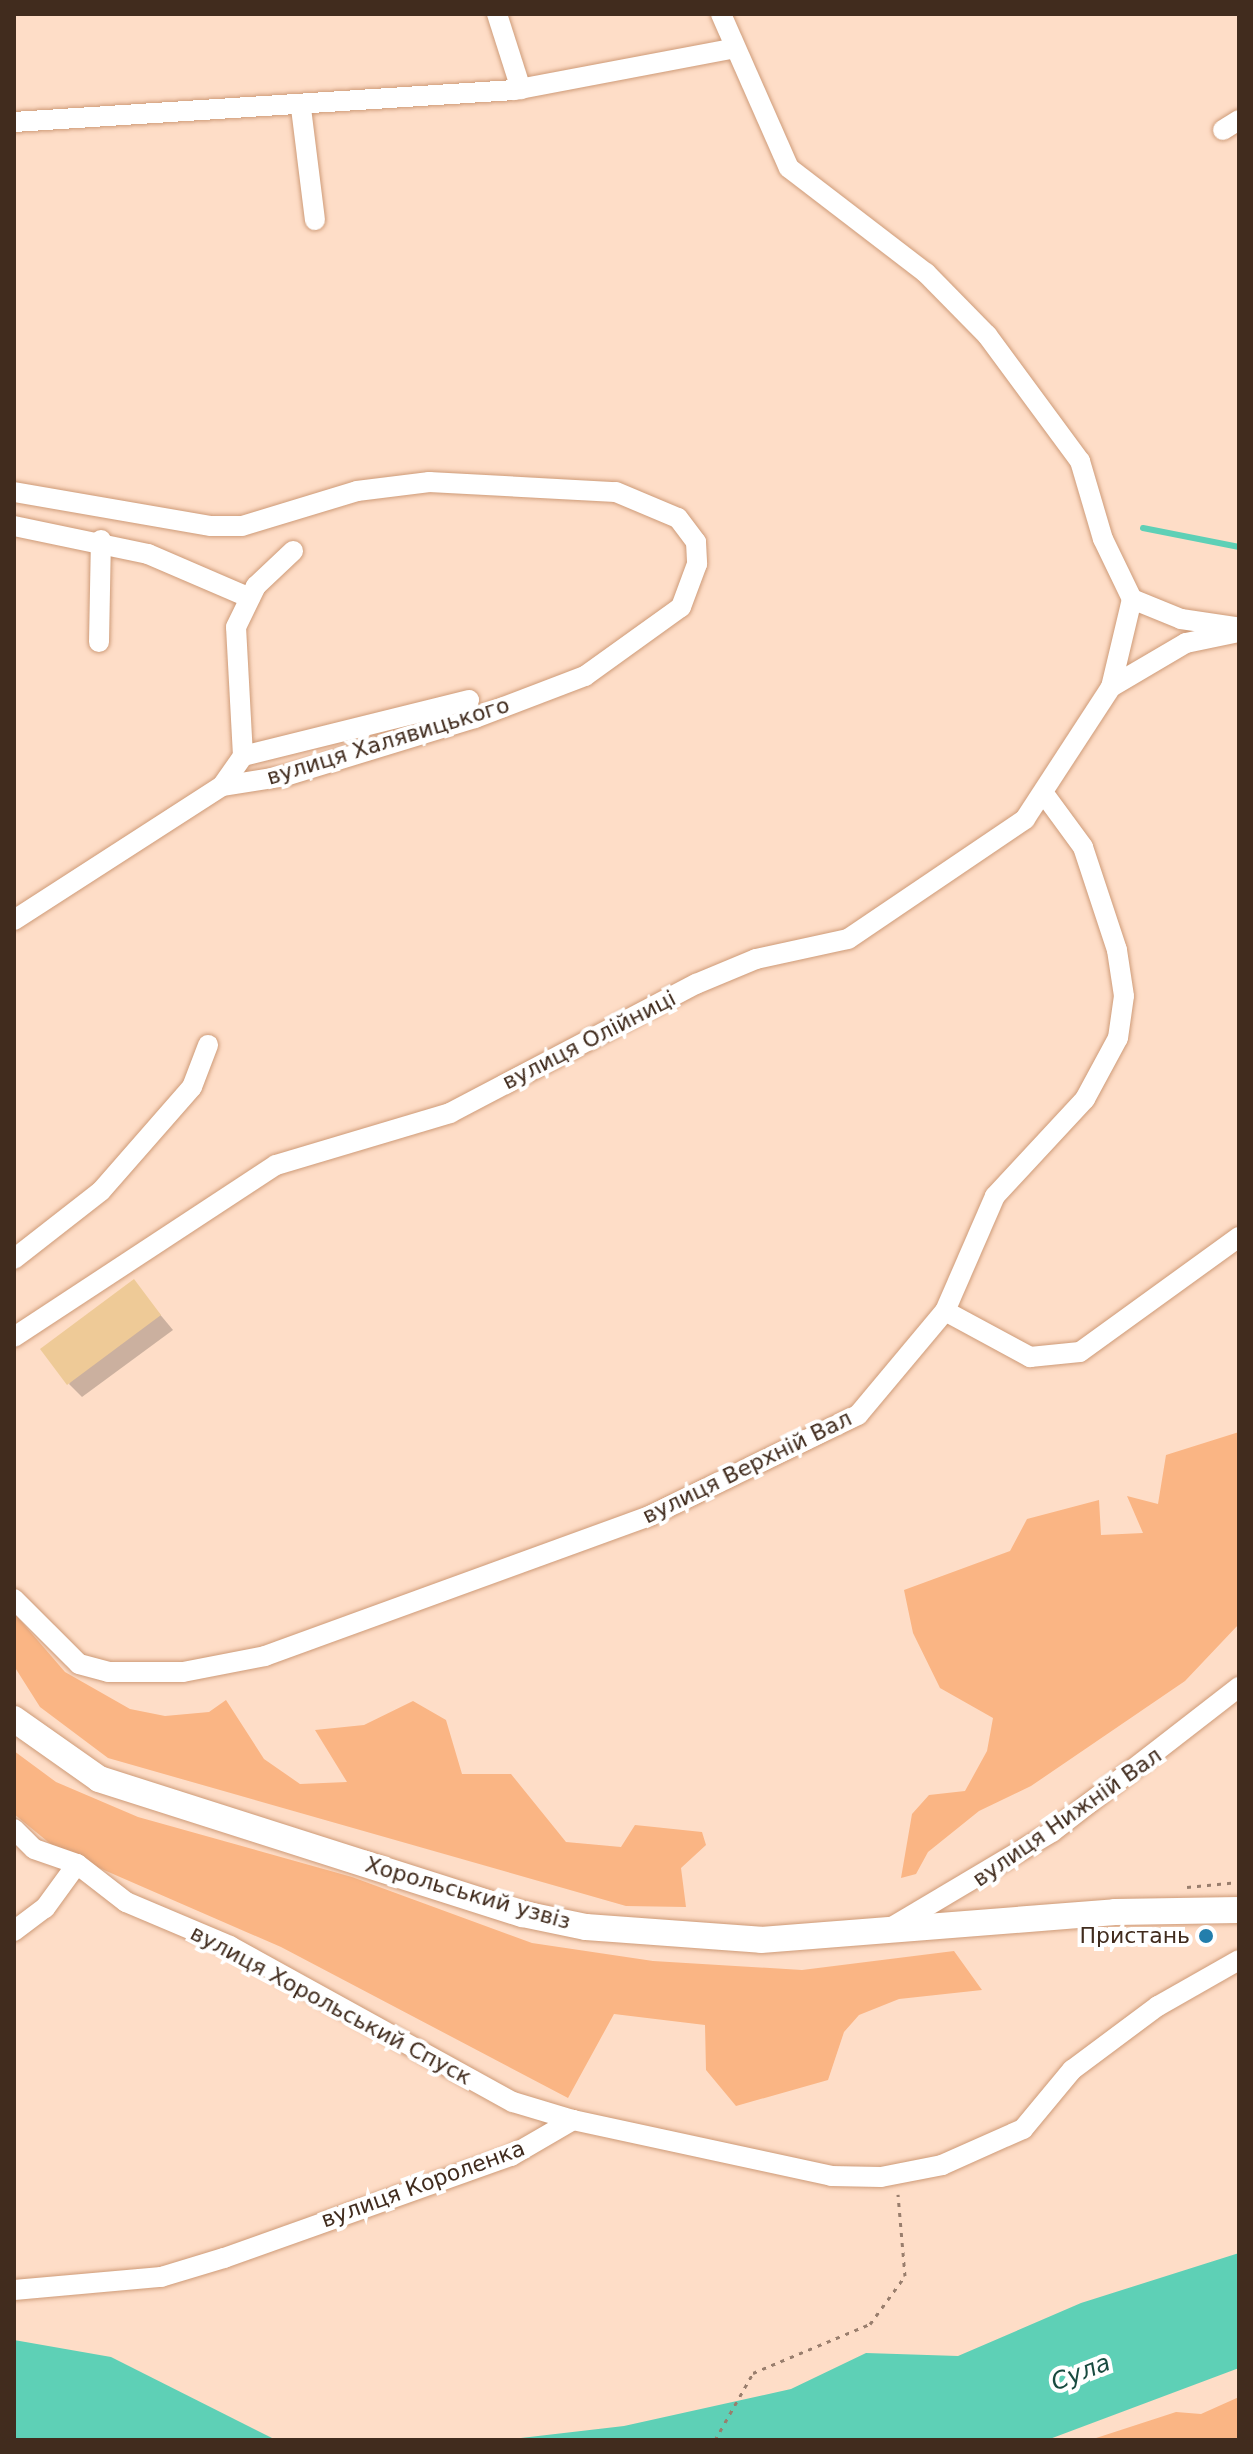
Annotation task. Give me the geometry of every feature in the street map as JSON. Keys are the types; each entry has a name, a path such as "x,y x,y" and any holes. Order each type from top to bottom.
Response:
{"main road":[{"name":"Хорольський узвіз","path":"14,1719 99,1779 523,1914 654,1936 761,1940 1239,1910"}],"street":[{"path":"497,14 521,89"},
{"path":"726,18 730,49 771,115 789,168 926,273 1028,385 1080,461 1103,539 1132,599 1111,687"},
{"path":"14,122 301,108 521,89 730,49"},
{"path":"301,108 315,220"},
{"name":"вулиця Халявицького","path":"14,492 211,526 242,526 357,491 429,482 616,492 678,518 696,542 697,564 681,607 585,676 475,718 285,776 222,786 14,920"},
{"path":"14,526 101,540 250,598"},
{"path":"99,642 101,540"},
{"path":"222,786 243,756 236,627 250,598 293,551"},
{"path":"1132,599 1181,619 1239,630"},
{"path":"1111,687 1186,643 1239,630"},
{"name":"вулиця Олійниці","path":"14,1337 276,1165 450,1113 696,984 756,959 848,939 984,851 1045,795 1072,738 1111,687"},
{"path":"243,756 469,700"},
{"name":"вулиця Верхній Вал","path":"14,1599 79,1664 108,1672 183,1672 265,1656 652,1515 774,1459 858,1415 945,1311 995,1196 1085,1099 1118,1038 1124,996 1117,950 1083,847 1045,795"},
{"path":"14,1259 101,1191 192,1087 208,1045"},
{"path":"945,1311 1030,1357 1069,1354 1239,1237"},
{"name":"вулиця Нижній Вал","path":"885,1930 1052,1832 1239,1687"},
{"name":"вулиця Хорольський Спуск","path":"14,1829 34,1849 77,1864 126,1902 230,1946 513,2102 573,2120"},
{"path":"14,1931 45,1908 77,1864"},
{"path":"573,2120 831,2176 896,2174 992,2148 1023,2129 1072,2070 1158,2006 1239,1960"},
{"name":"вулиця Короленка","path":"14,2290 161,2277 224,2258 511,2156 573,2120"}],"path":[{"path":"1179,1888 1239,1882"},
{"path":"715,2440 753,2373 870,2324 905,2276 896,2174"}],"shaded area":[{"path":"1239,1432 1239,1624 1185,1681 1031,1786 979,1811 928,1852 916,1874 901,1878 912,1814 929,1795 965,1791 987,1751 993,1718 940,1688 913,1633 904,1590 1010,1551 1027,1519 1099,1500 1101,1535 1143,1533 1127,1496 1158,1504 1166,1455"},
{"path":"14,1613 65,1672 130,1709 165,1716 209,1712 226,1700 264,1759 300,1784 347,1782 315,1730 364,1725 413,1701 446,1720 462,1774 511,1774 566,1842 621,1847 635,1825 702,1832 706,1845 681,1868 686,1907 626,1906 108,1758 40,1707 14,1666"},
{"path":"14,1751 56,1782 138,1817 352,1877 532,1943 653,1961 802,1970 954,1951 982,1990 899,1999 859,2015 844,2032 828,2080 736,2106 706,2070 705,2025 614,2014 568,2098 281,1947 58,1850 14,1814"},
{"path":"1239,2397 1239,2440 1090,2440 1176,2412 1201,2414"}],"water":[{"name":"Сула","path":"1239,2253 1239,2368 1047,2440 503,2440 624,2426 791,2389 866,2353 958,2356 1081,2303"},
{"path":"14,2340 111,2357 276,2440 14,2440"}],"building":[{"path":"134,1279 161,1315 67,1385 40,1349"}],"waterway":[{"path":"1143,528 1239,547"}],"place":[{"name":"Пристань","path":"1206,1936"}]}
